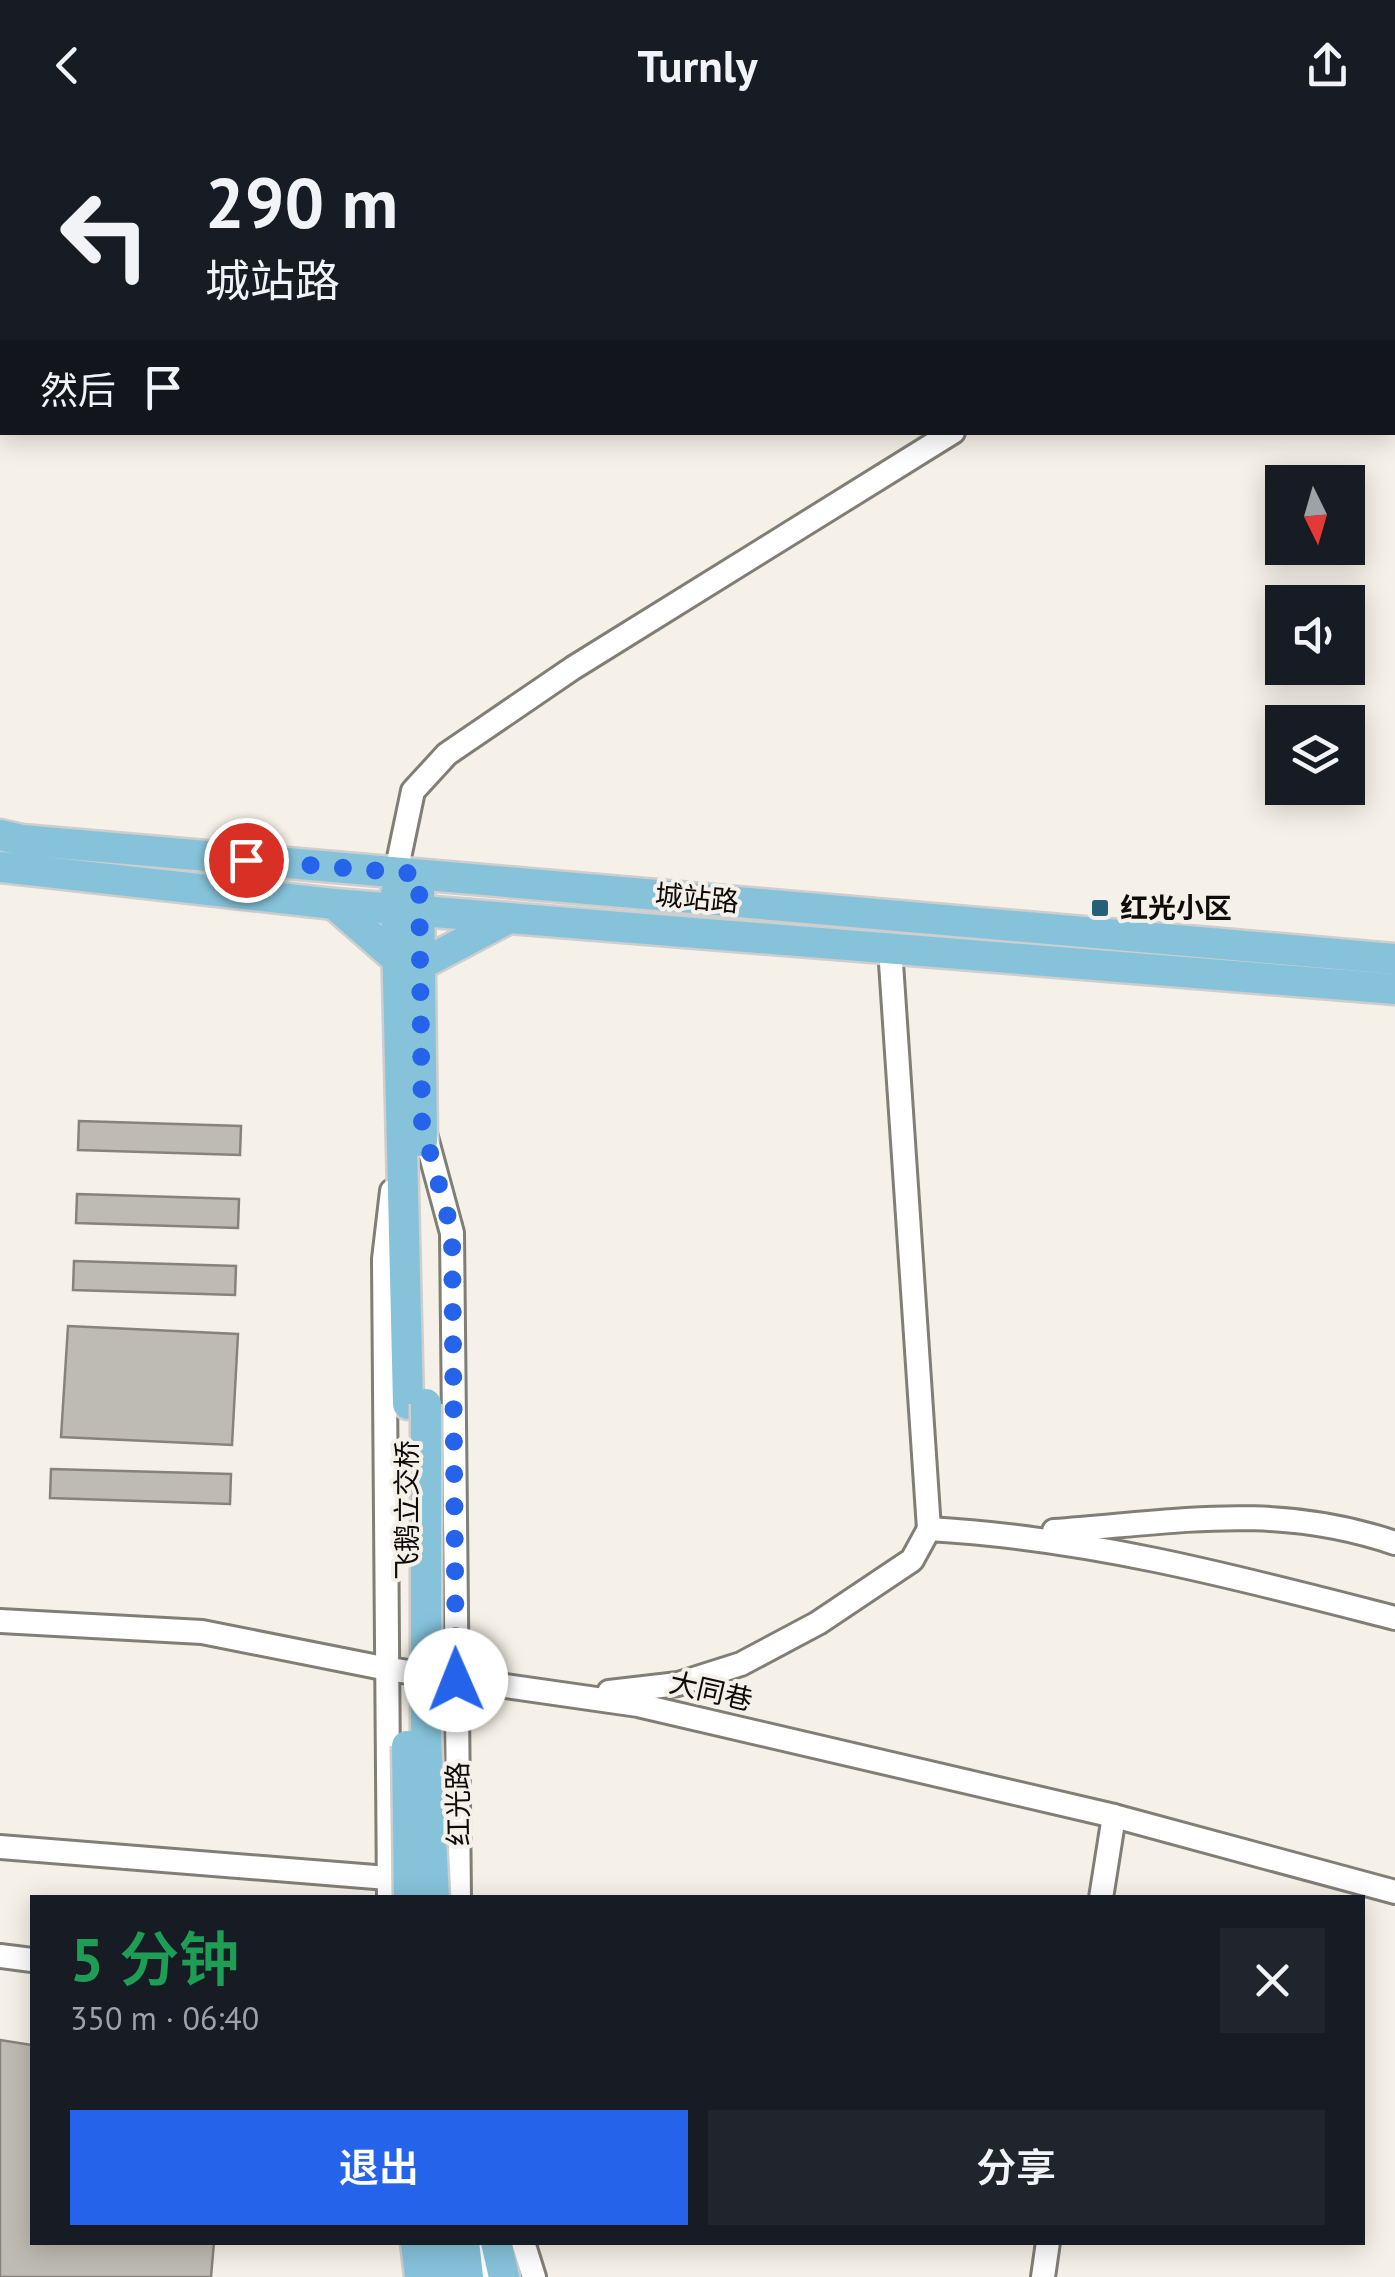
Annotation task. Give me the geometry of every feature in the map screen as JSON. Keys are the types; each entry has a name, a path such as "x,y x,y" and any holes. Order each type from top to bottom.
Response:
{"main road":[{"name":"城站路","path":"0,835 22,840 1395,958"},
{"name":"城站路","path":"0,866 334,904 1395,989"},
{"name":"红光路","path":"407,873 412,1123"},
{"path":"334,904 409,962 509,918"},
{"name":"飞鹅立交桥","path":"412,1123 417,1404 406,1885 448,1894"},
{"path":"413,2245 418,2277"},
{"path":"440,2245 445,2277"},
{"path":"464,2245 468,2277"},
{"path":"497,2245 504,2277"}],"street":[{"path":"407,873 412,790 446,754 573,668 947,435"},
{"path":"576,1696 678,1684 740,1664 818,1623 912,1560 929,1529 890,948"},
{"name":"红光路","path":"406,1885 388,1669 384,1259 412,1123"},
{"name":"红光路","path":"412,1123 452,1232 456,1680 448,1894"},
{"path":"1016,1534 1242,1514 1299,1519 1395,1543"},
{"path":"929,1529 1016,1534 1162,1558 1395,1618"},
{"name":"大同巷","path":"0,1621 202,1632 388,1669 638,1705 1114,1816 1395,1892"},
{"path":"1101,1895 1114,1816"},
{"path":"0,1848 406,1885 448,1894"},
{"path":"0,1956 30,1960"},
{"path":"483,2245 486,2277"},
{"path":"523,2245 534,2277"},
{"path":"1043,2277 1048,2245"}],"building":[{"path":"79,1121 241,1126 240,1155 78,1150"},
{"path":"77,1194 239,1199 238,1228 76,1223"},
{"path":"74,1261 236,1266 235,1295 73,1290"},
{"path":"68,1326 238,1334 232,1445 61,1437"},
{"path":"51,1469 231,1474 230,1504 50,1498"},
{"path":"0,2040 30,2045 30,2245 214,2245 211,2277 0,2277"}],"place":[{"name":"红光小区","path":"1100,908"}],"route":[{"path":"246,860 419,874 422,1123 452,1232 456,1680"}]}
